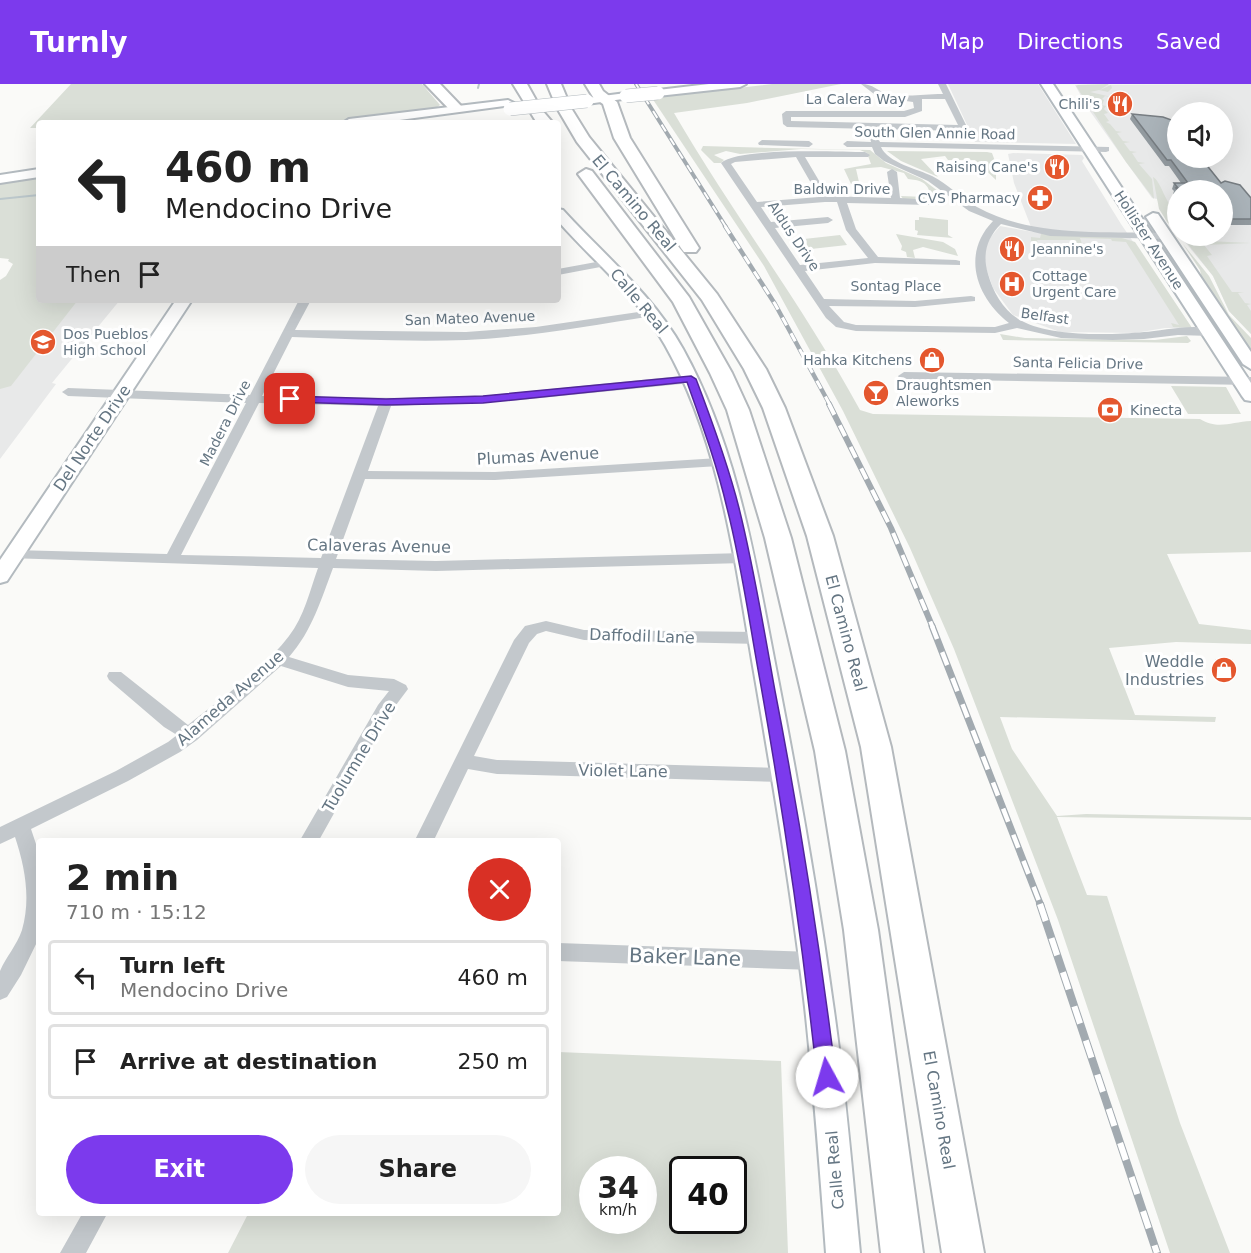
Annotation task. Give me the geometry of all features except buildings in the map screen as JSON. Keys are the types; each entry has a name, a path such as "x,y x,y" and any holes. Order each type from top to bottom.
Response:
{"highway":[{"path":"432,84 467,112"},
{"path":"446,84 467,112"},
{"path":"520,84 542,120"},
{"path":"536,84 551,120"},
{"name":"El Camino Real","path":"554,84 571,122 597,160 653,225 710,298 736,338 774,408 820,536 873,736 963,1253"},
{"path":"594,95 610,102 622,138 663,202 712,287 736,338"},
{"name":"El Camino Real","path":"561,138 576,161 682,301 738,410 778,538 830,751 848,852 861,930 903,1253"}],"main road":[{"path":"656,91 694,84"},
{"path":"412,120 594,95 740,84"},
{"name":"Hollister Avenue","path":"1047,85 1248,386"},
{"path":"381,120 467,112"},
{"path":"1095,133 1115,162"},
{"path":"0,179 36,173"},
{"name":"Hollister Avenue","path":"1146,207 1251,364"},
{"name":"Calle Real","path":"561,220 606,263 652,313 673,345 691,379 702,407 733,508 784,775 813,961 825,1055 843,1253"},
{"name":"Del Norte Drive","path":"0,576 182,303"}],"street":[{"path":"866,84 881,95 917,100"},
{"path":"870,138 962,128 942,84"},
{"name":"La Calera Way","path":"870,138 788,125 792,110 910,113 919,109 917,100 923,96 948,96"},
{"path":"863,112 870,138 878,152 886,159 931,179 979,212 1026,228 1057,234 1163,233"},
{"name":"South Glen Annie Road","path":"831,144 870,138 1106,149"},
{"path":"762,143 820,144"},
{"path":"799,154 865,155"},
{"path":"799,154 825,199"},
{"name":"Aldus Drive","path":"799,154 727,162 726,164 820,302 834,321 840,325"},
{"path":"892,172 896,202"},
{"name":"Baldwin Drive","path":"755,205 825,199 929,202 958,198"},
{"path":"841,199 851,230 875,260"},
{"path":"769,225 828,220"},
{"path":"999,220 980,244 980,264 995,302 1019,324"},
{"path":"798,268 875,260 956,263"},
{"path":"561,271 606,263"},
{"name":"Sontag Place","path":"820,302 915,304 971,299"},
{"name":"Madera Drive","path":"171,560 303,303"},
{"path":"915,304 923,329"},
{"name":"San Mateo Avenue","path":"288,333 438,336 494,334 556,328 652,313"},
{"name":"Belfast","path":"840,325 856,328 995,330 1019,324 1041,332 1062,335 1143,336 1170,331 1210,332"},
{"name":"Santa Felicia Drive","path":"904,376 1248,386"},
{"path":"68,392 386,402 500,399 691,379"},
{"name":"Alameda Avenue","path":"0,836 151,761 191,735 278,659 303,628 386,402"},
{"name":"Plumas Avenue","path":"360,475 495,476 719,462"},
{"name":"Calaveras Avenue","path":"14,555 436,566 744,558"},
{"name":"Daffodil Lane","path":"463,761 522,640 531,630 539,627 555,627 584,634 759,638"},
{"name":"Tuolumne Drive","path":"278,659 348,681 400,688 384,709 310,838"},
{"path":"116,676 170,722 191,735"},
{"path":"425,838 463,761"},
{"name":"Violet Lane","path":"463,761 497,767 784,775"},
{"path":"21,827 36,880"},
{"path":"0,990 21,958 29,941 36,914"},
{"name":"Baker Lane","path":"561,952 813,961"},
{"path":"72,1253 94,1216"}],"shaded area":[{"path":"71,84 422,84 440,105 435,109 359,120 37,120"},
{"path":"772,84 841,84 747,103 674,113 720,188 816,334 860,410 873,414 1200,419 1219,425 1251,421 1251,552 1167,554 1199,624 1251,630 1251,644 1176,642 1109,648 1135,715 1216,717 1215,722 1000,717 1012,749 1057,816 1086,814 1251,817 1251,820 1057,817 1087,895 1107,896 1180,1123 1230,1253 1170,1253 1058,920 954,649 910,548 843,411 764,266 652,98"},
{"path":"948,84 1038,84 1076,144 975,142"},
{"path":"1109,84 1100,90 1111,85 1112,88 1108,92 1099,90 1090,92 1120,99 1105,96 1102,99 1104,100 1102,105 1106,106 1104,109 1108,113 1104,114 1109,121 1106,122 1116,131 1122,132 1117,133 1123,141 1130,142 1124,143 1130,151 1137,152 1132,153 1138,162 1145,163 1139,164 1152,179 1154,199 1126,162 1076,86 1078,85 1075,85"},
{"path":"1251,84 1251,334 1229,311 1213,276 1188,246 1233,246 1233,180 1167,180 1167,222 1157,199 1152,198 1087,107 1075,85"},
{"path":"703,146 870,150 886,163 922,179 942,194 927,199 903,199 901,196 926,197 930,193 922,182 908,179 904,173 881,167 856,169 859,182 851,184 844,169 871,164 867,153 860,150 801,149 740,154 726,151 714,155 724,160 721,163 714,163 701,150"},
{"path":"887,151 992,153 996,164 996,180 975,160 948,160 945,156 921,159 938,177 901,161"},
{"path":"1008,154 1082,155 1084,158 1082,161 1121,224 1192,328 1165,328 1135,333 1060,332 1013,315 993,288 986,268 984,251 990,238 1000,226 1033,232 1014,183"},
{"path":"36,177 36,303 76,303 11,386 0,389 0,280 6,276 13,264 8,261 9,259 0,258 0,182"},
{"path":"1153,177 1167,200 1167,221 1159,209"},
{"path":"919,217 948,220 948,235 953,238 917,235 915,220 919,220"},
{"path":"896,234 943,242 955,249 958,256 923,247 913,250 915,258 907,257 906,252 901,250 902,246"},
{"path":"1041,234 1122,238 1135,242 1192,328 1173,327 1171,323 1179,325 1126,242 1080,238 1082,244 1075,244 1073,240 1037,240 1038,243 1031,241 1031,237 1040,238"},
{"path":"840,235 847,245 802,250 795,240"},
{"path":"1184,246 1209,276 1229,315 1251,338 1251,350 1202,279 1200,270"},
{"path":"1189,246 1205,246 1212,255 1207,256 1232,292 1244,292 1238,293 1245,303 1251,304 1247,305 1251,311 1251,334 1229,311 1213,276"},
{"name":"Dos Pueblos High School","path":"0,292 36,299 36,303 118,303 52,383 56,384 0,459"},
{"path":"1000,334 1025,338 1155,340 1187,336 1191,341 1188,343 1003,340"},
{"path":"1171,386 1226,387 1241,414 1188,414"},
{"path":"561,1052 781,1061 788,1253 228,1253 247,1216 561,1216"}],"waterway":[{"path":"478,88 479,84"},
{"path":"0,199 36,195"}],"railway":[{"path":"636,84 726,227"},
{"path":"725,226 775,304 830,405"},
{"path":"829,404 891,528 933,628"},
{"path":"932,626 1041,906"},
{"path":"1040,904 1157,1253"}],"place":[{"name":"Chili's","path":"1120,104"},
{"name":"Raising Cane's","path":"1057,167"},
{"name":"CVS Pharmacy","path":"1040,198"},
{"name":"Jeannine's","path":"1012,249"},
{"name":"Cottage Urgent Care","path":"1012,284"},
{"name":"Dos Pueblos High School","path":"43,342"},
{"name":"Hahka Kitchens","path":"932,360"},
{"name":"Draughtsmen Aleworks","path":"876,393"},
{"name":"Kinecta","path":"1110,410"},
{"name":"Weddle Industries","path":"1224,670"}],"route":[{"path":"290,399 386,402 483,400 691,379 711,434 733,508 744,558 790,807 813,961 827,1077"}]}
